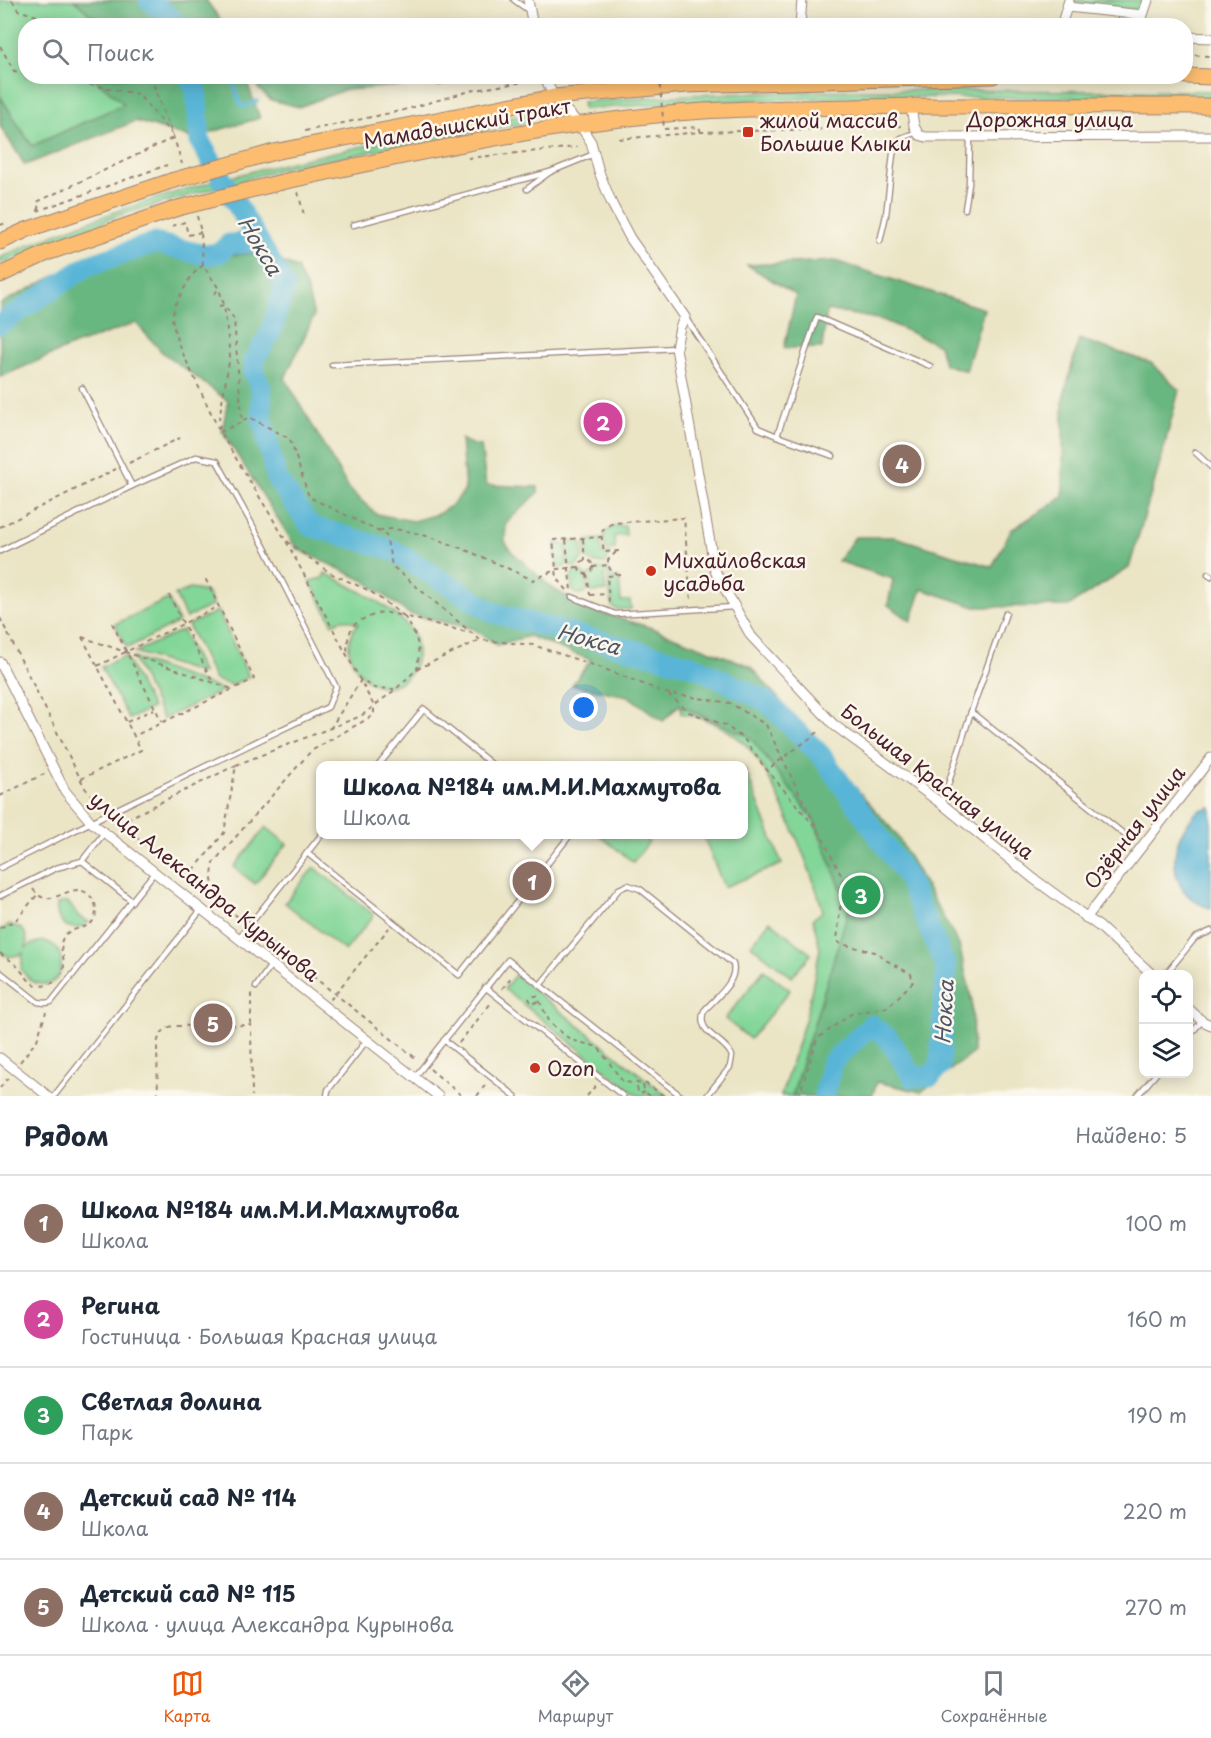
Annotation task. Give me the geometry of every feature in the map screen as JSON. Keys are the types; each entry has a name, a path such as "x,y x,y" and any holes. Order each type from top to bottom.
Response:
{"main road":[{"path":"1193,76 1211,77"},
{"name":"Мамадышский тракт","path":"0,242 26,230 171,181 274,152 554,97 720,84"},
{"name":"Мамадышский тракт","path":"0,275 48,253 435,148 579,124 702,111 911,106 1211,106"}],"street":[{"path":"528,0 532,18"},
{"path":"801,18 802,0"},
{"path":"1068,4 1143,15 1148,0"},
{"path":"1193,37 1211,38"},
{"path":"548,84 554,97 579,124 591,142 612,204 630,238 685,317"},
{"path":"911,106 914,126 918,132"},
{"name":"Дорожная улица","path":"918,132 926,137 1211,136"},
{"name":"Большая Красная улица","path":"685,317 680,327 676,348 715,571 751,636 834,725 942,804 1034,879 1100,927 1147,970"},
{"name":"улица Александра Курынова","path":"0,662 65,791 91,822 438,1096"},
{"name":"Озёрная улица","path":"1086,918 1211,758"},
{"path":"1193,1012 1207,1023"},
{"path":"0,1058 48,1095"}],"lane":[{"path":"514,0 531,12"},
{"path":"879,241 886,215 893,154 902,138 918,132"},
{"path":"965,209 969,184 970,137"},
{"path":"353,225 550,172 594,154"},
{"path":"526,189 550,172"},
{"path":"685,317 758,428 833,456"},
{"path":"777,436 817,317 930,366"},
{"path":"332,365 676,348"},
{"path":"82,388 132,486"},
{"path":"1195,452 1211,467"},
{"path":"0,551 196,457 217,461 265,548 336,687 328,707 0,868"},
{"path":"572,597 615,614 735,607"},
{"path":"942,804 1006,613"},
{"path":"381,761 424,709 489,761"},
{"path":"971,712 1125,835"},
{"path":"0,896 56,868 82,861 104,833"},
{"path":"238,939 318,839"},
{"path":"308,852 459,975 567,839"},
{"path":"82,861 132,901"},
{"path":"0,972 38,1002 48,1003 54,1000 154,873"},
{"path":"540,985 619,889 628,885 636,887 733,964 733,978 704,1011 703,1016 702,1022 706,1031 727,1047 732,1056 730,1067 707,1096"},
{"path":"48,1095 201,910"},
{"path":"1169,970 1195,938 1211,931"},
{"path":"414,1077 506,961 510,961 681,1096"},
{"path":"256,987 271,965"},
{"path":"485,987 601,1078 616,1094 623,1096"},
{"path":"1193,1033 1207,1023"},
{"path":"327,1096 328,1090 367,1040"},
{"path":"444,1040 515,1096"},
{"path":"1137,1096 1153,1078"}],"path":[{"path":"12,0 18,10 43,18"},
{"path":"0,46 14,71 18,72"},
{"path":"1193,55 1211,56"},
{"path":"86,84 138,94 175,137"},
{"path":"153,84 175,137"},
{"path":"306,131 400,111 470,91 511,84"},
{"path":"660,84 664,129 699,126 701,132"},
{"path":"619,139 701,132 902,126"},
{"path":"39,210 37,202 175,137"},
{"path":"461,158 577,147"},
{"path":"30,214 167,165"},
{"path":"287,187 298,192 304,215"},
{"path":"182,215 188,235 201,232"},
{"path":"0,225 10,222"},
{"path":"202,240 203,265 219,289 224,305 230,356 219,419 220,432"},
{"path":"203,265 191,276 175,305 172,318 177,341 220,432 285,539 374,706 374,715 311,751 213,863 212,880 216,899"},
{"path":"214,294 219,289"},
{"path":"219,306 224,305"},
{"path":"224,305 234,319 242,421"},
{"path":"220,432 249,417 290,438 309,497 386,535 392,566 480,640"},
{"path":"0,527 180,438"},
{"path":"610,607 607,576 621,575 615,574 608,565 611,556 619,551 604,552 601,533 605,528 613,523 684,518 692,607"},
{"path":"380,531 387,528 430,537 533,580 557,569 579,567"},
{"path":"572,597 558,578 553,540 602,537"},
{"path":"583,538 585,560"},
{"path":"285,539 330,573 370,591 405,616 413,629 420,652 417,669"},
{"path":"566,539 572,597"},
{"path":"585,560 591,562 593,567"},
{"path":"579,567 580,563 585,560"},
{"path":"593,567 608,565"},
{"path":"579,567 583,573 587,574"},
{"path":"587,574 593,567"},
{"path":"587,574 590,595 608,594"},
{"path":"134,736 254,679 205,578"},
{"path":"169,595 213,683"},
{"path":"98,666 219,606"},
{"path":"346,653 352,626 382,612 472,634"},
{"path":"0,618 81,779 99,807 462,1096"},
{"path":"112,623 162,723"},
{"path":"81,779 141,750 82,637 232,689"},
{"path":"119,823 236,765 361,716 396,689 417,669 480,640 533,645 666,693 730,703 766,725 819,833"},
{"path":"361,680 374,688 396,689"},
{"path":"330,729 361,680"},
{"path":"666,693 689,712 733,730 749,744 826,843 843,879 837,941 879,953 884,959 911,974 914,980 890,1006 851,1014 817,1039 799,1096"},
{"path":"127,722 155,709"},
{"path":"767,770 821,730"},
{"path":"188,877 224,833 236,765"},
{"path":"0,796 37,777"},
{"path":"0,928 16,920 37,895 52,898 68,891 78,890 88,894 96,907 95,918 89,926 72,930 63,937 61,946 64,968 54,982 42,985 31,982 25,978 16,964 1,956"},
{"path":"325,1007 394,922"},
{"path":"455,1048 518,968"},
{"path":"252,1096 250,994 256,987"},
{"path":"538,1001 549,1022 570,1039 599,1048 623,1082 645,1084 664,1096"},
{"path":"0,1088 37,1040 48,1003"},
{"path":"158,1096 157,1046 160,1034 164,1030 173,1026 250,1025"},
{"path":"477,1096 491,1077"},
{"path":"587,1096 601,1078"},
{"path":"645,1092 650,1096 656,1090"}],"green space":[{"path":"0,0 74,0 94,18 18,18 18,84 149,84 191,138 136,121 31,146 0,96"},
{"path":"74,0 206,0 219,18 94,18"},
{"path":"1072,0 1144,0 1141,10 1071,3"},
{"path":"101,84 248,84 260,118 191,138 136,121 25,165 0,126 0,96 32,146 124,104"},
{"path":"257,84 402,84 402,86 344,90 299,107 271,100 258,88"},
{"path":"855,90 1211,91 1211,98 856,97 690,102 583,109 582,102 690,95"},
{"path":"527,114 528,122 284,168 117,216 0,264 0,258 63,231 192,188 325,154"},
{"path":"169,237 219,256 260,253 297,268 307,290 314,316 285,378 349,489 376,514 413,521 438,514 453,504 465,490 461,439 481,446 486,485 538,487 538,493 506,523 505,541 510,550 553,589 594,611 649,627 750,666 896,834 959,945 972,1001 973,1053 921,1092 877,1082 872,1096 792,1096 849,909 814,820 750,737 679,705 663,721 628,696 572,685 591,660 529,636 497,645 474,629 409,614 365,581 297,549 222,431 228,401 162,352 136,323 74,345 0,377 0,304 84,261"},
{"path":"835,261 984,309 966,371 944,364 939,345 883,320 827,310 822,348 784,348 796,295 747,265"},
{"path":"1079,339 1151,363 1179,390 1129,568 1068,606 975,607 922,589 911,621 888,605 893,579 838,561 855,537 895,537 992,567 1011,530 1063,497 1063,399"},
{"path":"614,526 625,526 626,535 614,536 615,549 605,550 604,534"},
{"path":"601,539 602,554 611,553 606,563 594,563 586,558 585,543 588,540"},
{"path":"570,541 579,541 582,544 583,559 578,566 573,567 569,564 567,545"},
{"path":"557,542 565,545 567,564 565,567 560,568 557,565 555,545"},
{"path":"607,568 612,575 604,575 606,591 591,592 589,575 596,569"},
{"path":"574,571 579,571 586,576 588,590 585,593 577,594 572,590 571,576"},
{"path":"325,573 385,607 412,632 417,648 416,662 409,674 400,682 387,686 374,684 362,675 351,658 349,649 351,636 358,624 346,620 333,624 310,581 323,578"},
{"path":"608,578 619,578 621,601 630,601 631,609 612,607"},
{"path":"190,589 207,592 213,605 186,618 175,595"},
{"path":"168,599 179,622 127,648 115,624"},
{"path":"218,611 249,677 231,685 215,680 188,625"},
{"path":"182,630 203,674 135,652"},
{"path":"125,656 152,708 129,719 101,667"},
{"path":"133,658 224,690 163,719"},
{"path":"682,666 900,879 845,1096 781,1096 806,1017 820,949 813,919 823,911 798,840 759,761 746,745 724,728 707,720 681,713"},
{"path":"748,777 782,864 724,887 705,839 748,839"},
{"path":"266,827 287,844 255,884 234,867"},
{"path":"604,839 645,839 649,842 633,862"},
{"path":"314,867 374,915 345,951 285,903"},
{"path":"68,902 79,917 89,922 77,928 66,926 59,918 57,904"},
{"path":"770,921 811,954 792,977 751,945"},
{"path":"10,925 22,929 27,939 26,948 40,942 51,943 58,951 61,961 60,971 55,980 45,984 31,981 21,970 23,953 11,956 0,952 0,930"},
{"path":"764,970 790,990 750,1039 725,1019"},
{"path":"515,975 667,1096 638,1096 504,989"}],"water":[{"path":"1211,807 1211,908 1187,895 1176,873 1175,860 1181,834 1198,811"}],"waterway":[{"name":"Нокса","path":"149,0 170,18"},
{"name":"Нокса","path":"193,84 196,88 200,142 285,286 271,332 254,360 254,373 261,388 262,419 277,479 310,526 393,550 494,613 694,666 766,701 821,755 906,875 946,967 940,1066 931,1076 913,1077 888,1038 871,1025 832,1062 824,1096"},
{"path":"234,84 243,107 257,101"},
{"path":"0,324 87,266 154,243 205,255 219,253 229,244 259,242"}],"place":[{"name":"жилой массив Большие Клыки","path":"748,132"},
{"name":"Регина","path":"603,422"},
{"name":"Детский сад № 114","path":"902,464"},
{"name":"Михайловская усадьба","path":"651,571"},
{"name":"Школа №184 им.М.И.Махмутова","path":"532,881"},
{"name":"Светлая долина","path":"861,895"},
{"name":"Детский сад № 115","path":"213,1023"},
{"name":"Ozon","path":"535,1068"}]}
